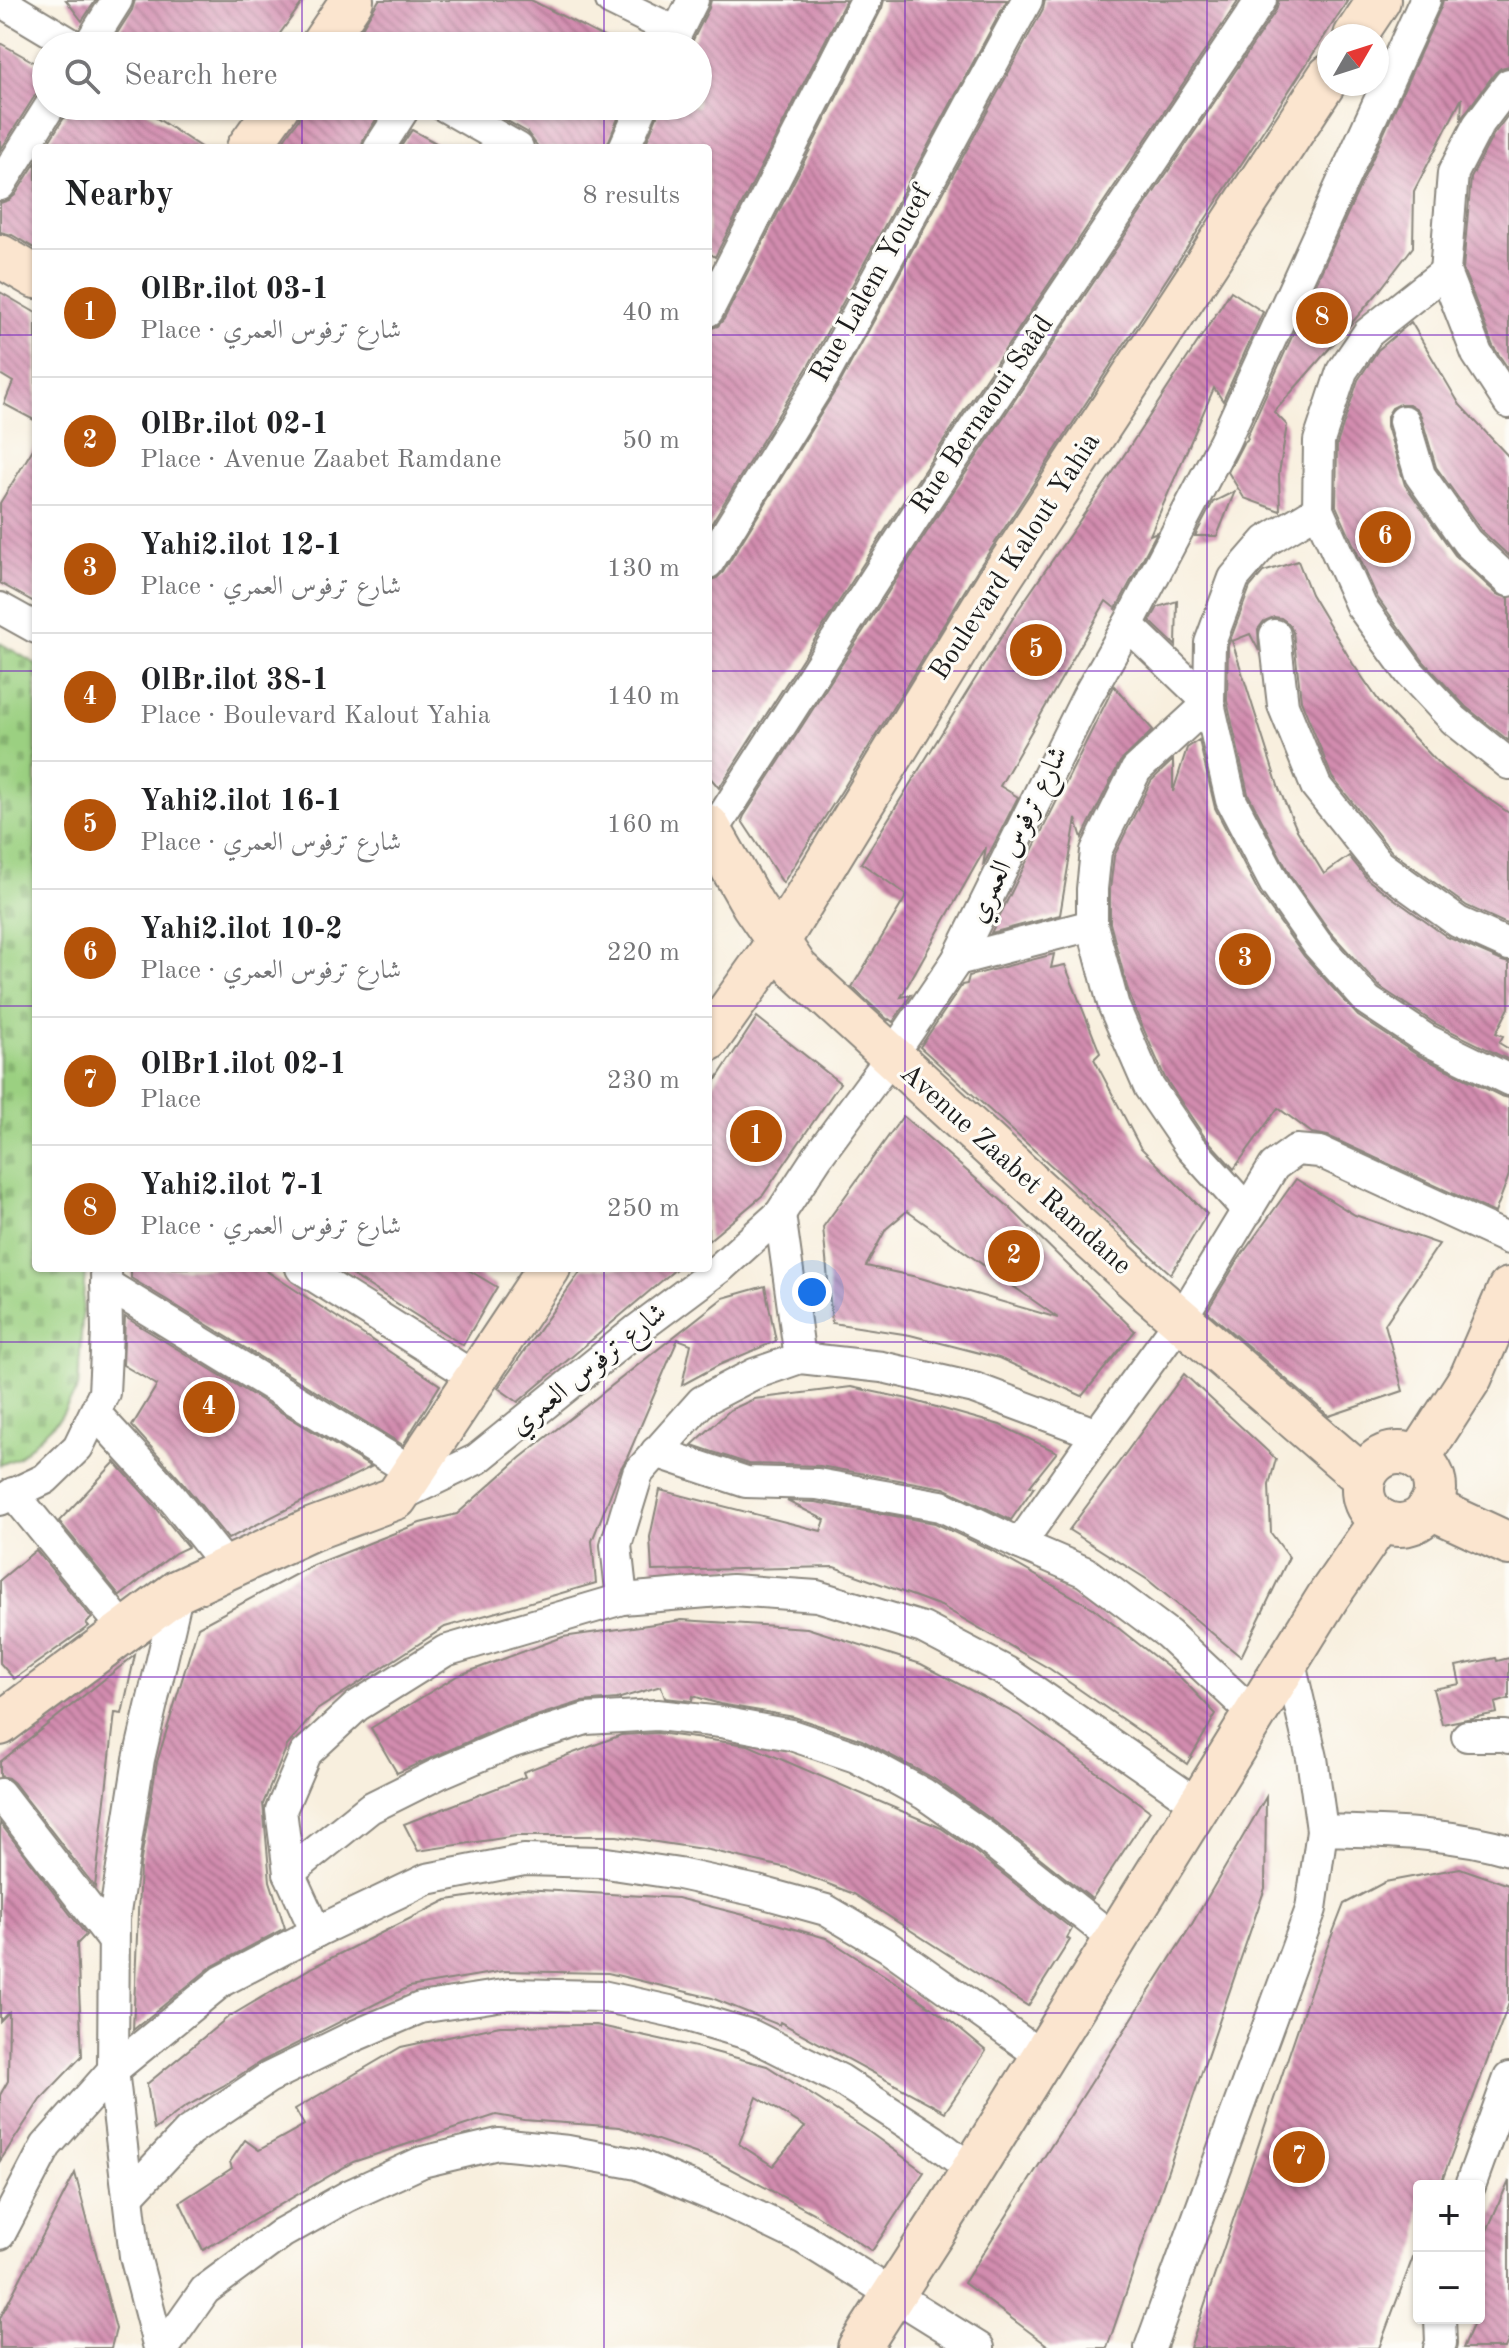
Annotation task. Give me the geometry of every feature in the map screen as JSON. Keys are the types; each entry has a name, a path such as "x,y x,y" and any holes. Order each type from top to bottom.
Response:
{"main road":[{"path":"336,32 352,0"},
{"path":"1363,24 1379,0"},
{"name":"Boulevard Kalout Yahia","path":"712,1034 778,942 998,582 1317,94"},
{"path":"251,144 268,120"},
{"path":"0,256 32,275"},
{"name":"Avenue Zaabet Ramdane","path":"712,836 753,905 797,969 1149,1292 1364,1478"},
{"path":"4,1712 178,1591 405,1485 476,1378 540,1272"},
{"path":"1418,1459 1471,1377 1509,1289"},
{"path":"1397,1453 1418,1459 1432,1475 1434,1486 1429,1507 1422,1515 1403,1525 1381,1520 1367,1507 1364,1478 1377,1460 1386,1455 1397,1453"},
{"path":"1429,1507 1509,1544"},
{"path":"859,2348 1329,1595 1381,1520"}],"street":[{"path":"97,32 117,0"},
{"path":"611,0 662,32"},
{"path":"677,32 693,0"},
{"path":"716,276 866,0"},
{"name":"Rue Lalem Youcef","path":"712,557 825,374 1027,0"},
{"name":"Rue Bernaoui Saâd","path":"712,830 924,503 1261,0"},
{"name":"شارع ترفوس العمري","path":"405,1485 477,1459 638,1329 721,1267 780,1214 818,1156 891,1057 957,960 1087,697 1224,442 1425,0"},
{"path":"0,1 52,32"},
{"path":"1509,84 1478,125 1453,173 1445,272 1477,354 1509,403"},
{"path":"0,185 41,120"},
{"path":"382,144 397,120"},
{"path":"465,120 499,143"},
{"path":"626,144 637,120"},
{"path":"1445,272 1368,333 1342,371 1319,441 1318,510 1361,606 1410,673 1454,720 1509,764"},
{"path":"1404,421 1420,475 1467,542 1509,581"},
{"path":"1318,510 1266,541 1234,578 1210,643 1209,703 1231,800 1275,884 1317,944 1368,1001 1427,1040 1509,1080"},
{"path":"0,608 32,626"},
{"path":"1128,625 1209,703"},
{"path":"1275,635 1283,705 1316,786 1379,865 1458,922 1509,945"},
{"path":"1209,703 1136,770 1096,851 1092,925 1114,1007 1149,1087 1190,1147 1248,1211"},
{"path":"957,960 1092,925"},
{"path":"1020,1544 1181,1319 1274,1166 1296,1150 1320,1152 1509,1239"},
{"path":"780,1214 800,1358"},
{"path":"307,1272 476,1378"},
{"path":"106,1276 405,1485"},
{"path":"106,1276 104,1393 78,1447 45,1479 7,1496 125,1630"},
{"path":"622,1599 616,1545 638,1473 702,1401 754,1374 800,1358 882,1367 974,1388 1097,1434"},
{"path":"95,1413 169,1494 228,1568"},
{"path":"656,1452 746,1482 817,1484 941,1506 1085,1572 1168,1634 1254,1714"},
{"path":"316,1932 289,1873 281,1810 305,1754 357,1706 445,1651 622,1599 732,1590 817,1596 923,1628 1007,1672 1199,1805"},
{"path":"162,2348 135,2256 113,2070 113,1940 139,1759 178,1591"},
{"path":"1150,2348 1311,1909 1322,1830 1312,1758 1289,1659"},
{"path":"289,1873 370,1808 510,1743 586,1719 657,1715 721,1722 791,1735 856,1757 924,1794 984,1836 1115,1940"},
{"path":"1467,1736 1509,1738"},
{"path":"0,1794 113,1940"},
{"path":"1322,1830 1393,1832 1480,1841 1509,1850"},
{"path":"0,2234 46,2146 113,2070 222,1981 427,1879 524,1860 600,1862 679,1874 826,1910 887,1946 1043,2057"},
{"path":"128,2196 189,2131 268,2078 420,2008 510,1994 602,1996 674,2012 751,2035 841,2080 933,2140 972,2170"},
{"path":"1474,2180 1497,2146 1509,2078"},
{"path":"162,2348 205,2290 282,2233 348,2196 422,2162 498,2144 568,2151 637,2164 725,2201 804,2239 979,2348"},
{"path":"1439,2348 1440,2324"}],"green space":[{"path":"0,643 32,662 32,1272 85,1272 78,1388 60,1418 18,1458 0,1465"}],"building":[{"path":"66,0 96,0 82,21"},
{"path":"135,0 304,0 281,32 118,32"},
{"path":"379,0 531,0 594,32 359,32"},
{"path":"711,0 846,0 715,257 712,255 712,144 646,144 655,120 712,120 712,32 697,32"},
{"path":"884,0 1007,0 809,365 712,523 712,328 724,319"},
{"path":"1045,0 1239,0 909,493 719,788 712,780 712,580 723,572 840,383 1043,9"},
{"path":"1279,0 1348,0 1332,24 1317,24 1317,48 978,569 783,883 742,821 744,816 939,513 1276,10"},
{"path":"1443,0 1509,0 1509,66 1495,73 1461,119 1462,98 1414,191 1413,247 1376,295 1274,412 1287,425 1279,473 1280,511 1244,498 1228,472 1248,439"},
{"path":"0,43 32,61 32,100 0,151"},
{"path":"1509,114 1509,370 1493,346 1463,269 1471,178 1493,135"},
{"path":"62,120 159,120 196,144 48,144"},
{"path":"298,120 376,120 362,144 281,144"},
{"path":"505,120 617,120 608,144 536,144 527,132"},
{"path":"412,130 438,144 403,144"},
{"path":"32,168 32,247 0,232 0,203 15,195"},
{"path":"1231,291 1263,312 1223,401 1214,388 1150,535 1157,532 1116,609 1106,601 1000,786 1018,797 983,866 986,847 901,997 911,995 893,1022 888,1020 852,987 907,895 861,863 1018,610"},
{"path":"0,292 32,311 32,419 4,404 13,382 0,374"},
{"path":"1411,322 1460,405 1509,457 1509,556 1481,530 1436,467 1417,409 1409,404 1400,404 1392,408 1387,416 1387,426 1405,485 1455,555 1497,594 1509,598 1509,741 1466,707 1424,662 1377,597 1336,506 1337,444 1358,380 1378,350"},
{"path":"32,451 32,601 0,583 0,503"},
{"path":"1235,491 1217,536 1195,536 1213,502"},
{"path":"1298,561 1311,594 1379,701 1443,768 1509,813 1509,925 1467,906 1392,852 1332,777 1301,700 1293,632 1289,624 1274,617 1264,621 1258,629 1259,651 1250,634 1232,641 1279,789 1297,830 1324,874 1349,856 1368,880 1447,937 1509,963 1509,1008 1496,1033 1503,1036 1499,1043 1509,1049 1509,1060 1436,1024 1380,987 1331,933 1290,875 1248,794 1227,701 1228,646 1250,587 1263,572"},
{"path":"1177,601 1176,646 1150,621 1158,607"},
{"path":"1114,686 1153,730 1120,762 1082,838 1076,819 1060,915 991,933"},
{"path":"1199,740 1215,808 1259,893 1304,956 1358,1016 1419,1056 1509,1098 1509,1175 1495,1213 1328,1136 1312,1133 1278,1108 1234,1169 1204,1136 1165,1078 1127,987 1110,923 1110,890 1114,856 1151,781 1173,760 1173,792 1187,748"},
{"path":"1054,954 1051,968 1065,965 1100,1053 1094,1059 1140,1147 1207,1214 1171,1274 920,1047 962,985 967,984 969,976"},
{"path":"757,1017 840,1083 763,1195 712,1238 712,1086"},
{"path":"903,1116 1009,1207 1135,1331 1082,1396 999,1358 910,1335 832,1323 823,1227","holes":["907,1211 1058,1318 917,1277 866,1266 886,1229"]},
{"path":"1296,1179 1355,1215 1439,1244 1385,1324 1403,1391 1329,1416 1207,1311 1238,1260"},
{"path":"131,1272 268,1272 440,1385 403,1445 131,1278"},
{"path":"347,1272 472,1272 497,1287 463,1345"},
{"path":"580,1272 672,1272 518,1402 498,1388"},
{"path":"765,1286 776,1341 719,1365 682,1385 691,1344 678,1339 592,1541 596,1583 445,1627 317,1710 287,1746 263,1804 270,1881 285,1928 211,1967 133,2030 140,1866 157,1762 198,1627 311,1566 420,1523 457,1514 520,1458 723,1298"},
{"path":"125,1317 371,1467 228,1539 132,1426 157,1385 123,1365"},
{"path":"1184,1374 1276,1459 1269,1485 1271,1533 1289,1557 1241,1657 1148,1580 1069,1530"},
{"path":"851,1387 908,1399 1000,1425 1057,1452 1030,1486 1034,1487 1011,1520 944,1488 820,1466 749,1464 692,1445 730,1410 754,1399"},
{"path":"115,1462 188,1547 175,1553 120,1596 59,1521"},
{"path":"660,1490 821,1531 825,1520 787,1501 815,1502 935,1523 989,1549 1093,1608 1179,1676 1216,1714 1187,1764 1050,1669 941,1606 834,1567 652,1571 650,1537"},
{"path":"36,1550 92,1618 86,1623 89,1626 14,1679 0,1663 0,1580"},
{"path":"682,1620 807,1628 921,1664 1018,1715 1150,1811 1092,1899 995,1822 933,1778 862,1740 794,1717 693,1696 692,1701 665,1698 661,1686 617,1699 581,1702 504,1726 397,1773 371,1728 457,1676 563,1637"},
{"path":"135,1655 122,1714 115,1713 95,1887 14,1783 0,1776 0,1762"},
{"path":"1496,1658 1497,1661 1509,1658 1509,1699 1495,1703 1497,1713 1442,1724 1433,1689 1460,1684 1456,1666"},
{"path":"657,1733 748,1745 941,1828 1072,1929 1067,1938 1070,1940 1028,2006 854,1894 787,1868 709,1850 617,1836 516,1836 418,1851 404,1824 525,1777 523,1772 621,1735"},
{"path":"1266,1797 1265,1888 1107,2348 1051,2348 964,2283 1192,1924"},
{"path":"0,1823 86,1935 77,1944 82,2056 40,2100 0,2161 0,2095 8,2081 9,2012 0,2021"},
{"path":"1460,1868 1509,1885 1509,2003 1442,2180 1413,2180 1413,2257 1379,2348 1190,2348 1311,1989 1344,1904 1385,1882"},
{"path":"523,1889 677,1898 826,1938 898,1984 986,2051 945,2112 780,2022 779,2025 712,1998 608,1973 503,1971 409,1987 260,2062 185,2107 154,2130 147,2084 227,2018 311,1968 447,1900"},
{"path":"596,2025 767,2066 865,2129 924,2172 872,2251 815,2214 712,2159 620,2127 496,2115 353,2162 203,2250 180,2202 232,2168 230,2162 245,2140 259,2150 304,2125 295,2109 401,2047 500,2026","holes":["757,2097 805,2127 773,2166 739,2144"]},
{"path":"75,2173 116,2329 111,2348 0,2348 0,2318"},
{"path":"1509,2180 1509,2339 1505,2348 1463,2348 1473,2324 1485,2324 1485,2235"}],"place":[{"name":"Yahi2.ilot 7-1","path":"1322,318"},
{"name":"Yahi2.ilot 10-2","path":"1385,537"},
{"name":"Yahi2.ilot 16-1","path":"1036,650"},
{"name":"Yahi2.ilot 12-1","path":"1245,959"},
{"name":"OlBr.ilot 03-1","path":"756,1136"},
{"name":"OlBr.ilot 02-1","path":"1014,1256"},
{"name":"OlBr.ilot 38-1","path":"209,1407"},
{"name":"OlBr1.ilot 02-1","path":"1299,2157"}]}
